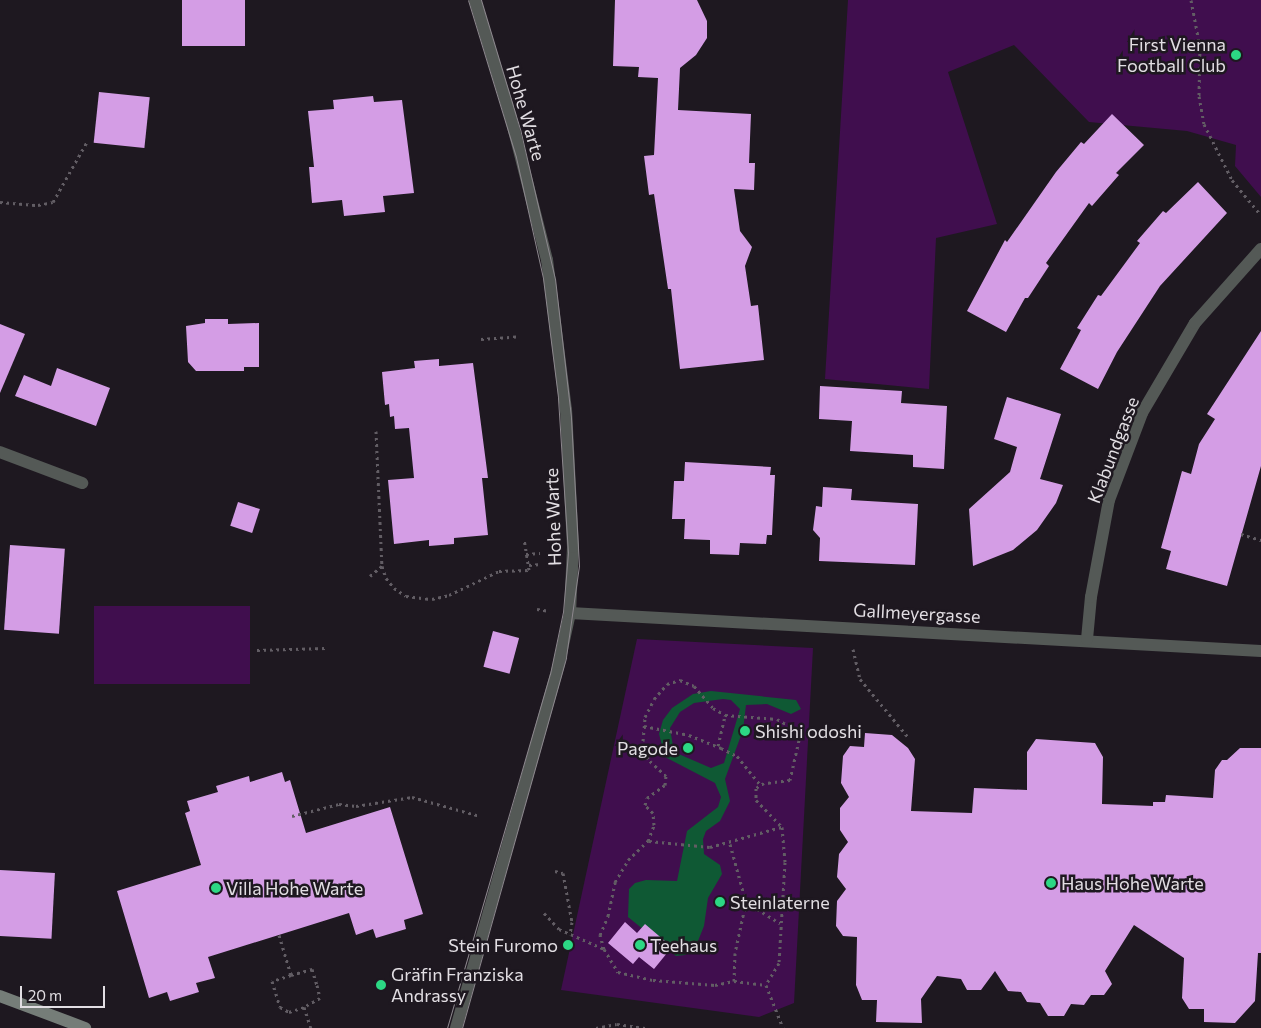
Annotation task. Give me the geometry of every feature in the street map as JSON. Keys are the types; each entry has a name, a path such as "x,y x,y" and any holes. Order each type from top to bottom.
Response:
{"main road":[{"path":"0,996 85,1028"}],"street":[{"name":"Hohe Warte","path":"456,1028 570,613 573,547 566,410 547,260 510,115 475,0"},
{"name":"Klabundgasse","path":"1087,639 1091,597 1109,500 1142,413 1195,323 1261,250"},
{"path":"0,452 82,483"},
{"name":"Gallmeyergasse","path":"570,613 1087,639 1261,651"}],"path":[{"path":"1191,0 1200,47 1198,96 1204,124 1232,180 1261,215"},
{"path":"0,202 38,205 54,202 88,140"},
{"path":"481,338 520,336"},
{"path":"376,431 382,566 386,578 394,588 406,596 432,599 449,595 499,571 529,570 524,539"},
{"path":"1241,534 1261,540"},
{"path":"526,554 540,553"},
{"path":"529,565 541,564"},
{"path":"370,576 382,566"},
{"path":"853,646 860,679 908,737"},
{"path":"257,650 326,648"},
{"path":"680,680 694,686 713,708 725,716 777,719 794,729 799,740 790,780 760,784 756,788 756,800 782,827 786,885 780,923 779,963 766,985 734,981 715,985 652,980 618,972 604,949 600,935 608,916 614,882 628,860 648,841 654,825 653,813 645,804 647,798 665,785 666,776 648,759 643,741 644,726 654,699 667,684 680,680"},
{"path":"719,747 725,716"},
{"path":"644,726 674,732 719,747 737,756 760,784"},
{"path":"292,816 339,804 356,806 412,797 480,816"},
{"path":"648,841 710,847 730,844 762,830 782,827"},
{"path":"730,844 746,902 735,953 734,981"},
{"path":"556,871 562,873 572,922 570,934"},
{"path":"746,902 780,923"},
{"path":"544,913 559,929 604,949"},
{"path":"279,935 291,975"},
{"path":"312,969 320,998 304,1007 289,1012 280,1007 272,981 291,975 312,969"},
{"path":"766,985 783,1028"},
{"path":"304,1007 311,1028"},
{"path":"596,1028 617,1024 647,1028"}],"shaded area":[{"path":"848,0 1261,0 1261,197 1235,166 1236,145 1187,131 1089,122 1014,45 948,72 997,224 936,238 929,389 825,379"},
{"path":"94,606 250,606 250,684 94,684"},
{"path":"637,639 813,648 794,1003 759,1017 561,990"},
{"path":"711,691 796,700 801,709 791,714 767,704 746,705 743,730 725,779 730,801 720,821 706,831 703,839 704,854 720,865 722,874 708,898 704,926 696,946 685,955 676,956 628,917 629,889 635,883 646,880 677,881 687,831 718,807 721,797 715,783 665,757 659,734 663,720 672,708 693,694","holes":["723,699 731,700 740,709 724,763 711,768 674,752 670,728 680,712 694,703"]}],"building":[{"path":"182,0 245,0 245,46 182,46"},
{"path":"615,0 697,0 707,21 707,38 696,55 680,68 678,110 751,114 749,163 755,163 754,190 734,189 740,231 752,247 745,266 751,306 758,305 764,360 680,369 671,289 668,289 654,194 649,195 644,156 654,155 658,78 638,77 639,67 613,66"},
{"path":"99,92 150,97 144,148 94,143"},
{"path":"373,96 374,102 402,100 414,193 383,196 385,212 344,216 342,200 312,203 309,167 314,167 308,111 334,109 333,100"},
{"path":"1112,114 1144,145 1116,173 1119,175 1092,206 1089,203 1046,263 1049,266 1028,298 1025,298 1006,332 967,311 1005,240 1007,242 1056,172 1081,142 1084,144"},
{"path":"1198,182 1227,213 1160,286 1117,352 1098,389 1060,369 1081,330 1077,328 1098,295 1101,296 1140,243 1137,241 1163,211 1166,213"},
{"path":"205,319 228,319 228,324 259,323 259,367 244,367 244,371 196,371 188,362 186,326 205,323"},
{"path":"0,324 25,334 0,393"},
{"path":"1261,331 1261,466 1227,586 1166,569 1171,551 1161,548 1182,471 1191,474 1199,444 1215,419 1207,414"},
{"path":"439,359 439,366 473,363 488,478 482,478 488,535 454,538 454,544 429,546 429,540 394,544 388,480 414,478 409,428 395,429 394,416 390,417 389,404 385,405 382,372 415,368 414,361"},
{"path":"57,368 110,388 96,426 15,396 24,375 51,386"},
{"path":"820,386 902,391 901,403 947,406 944,469 913,467 913,455 850,451 852,421 819,419"},
{"path":"1007,397 1061,414 1040,479 1063,485 1056,503 1037,530 1013,550 973,566 969,509 1010,472 1017,447 994,439"},
{"path":"685,462 771,467 770,475 775,475 772,535 767,535 766,544 740,543 739,555 710,554 710,540 684,539 685,519 672,519 674,481 684,481"},
{"path":"823,487 852,489 851,500 918,504 915,565 819,561 820,538 813,530 816,506 822,507"},
{"path":"238,502 260,509 252,533 230,526"},
{"path":"10,545 65,549 59,634 4,630"},
{"path":"493,631 519,638 510,674 483,667"},
{"name":"Haus Hohe Warte","path":"865,733 892,735 908,748 915,759 911,811 972,813 974,788 1027,790 1027,752 1036,739 1095,743 1103,757 1102,804 1153,806 1153,802 1165,802 1166,795 1213,798 1215,770 1222,760 1227,760 1240,748 1261,748 1261,953 1258,953 1255,1001 1235,1023 1204,1022 1204,1009 1189,1009 1182,998 1184,958 1134,925 1105,971 1112,984 1104,995 1091,995 1084,1005 1071,1004 1064,1016 1048,1016 1040,1003 1027,1002 1021,992 1008,991 995,971 981,990 967,990 961,979 937,976 921,999 922,1023 876,1022 877,1000 862,1000 856,985 857,937 843,936 836,926 837,901 846,889 837,877 839,854 848,842 840,830 840,808 849,797 841,783 843,756 850,746 864,747"},
{"name":"Villa Hohe Warte","path":"282,772 285,782 290,780 306,833 390,807 423,914 404,920 406,929 376,938 373,929 356,935 349,913 208,957 215,978 196,983 199,992 170,1001 167,992 149,998 117,891 201,865 185,813 190,811 187,801 218,792 216,786 249,776 250,782"},
{"path":"0,870 55,873 51,939 0,936"},
{"name":"Teehaus","path":"625,922 637,933 645,924 672,947 654,969 639,957 633,964 608,943"}],"tram line":[{"path":"447,1028 550,674 563,612 568,553 558,397 543,278 516,157 468,0"},
{"path":"462,1028 566,657 579,566 571,417 555,279 520,129 481,0"}],"place":[{"name":"First Vienna Football Club","path":"1236,55"},
{"name":"Shishi odoshi","path":"745,731"},
{"name":"Pagode","path":"688,748"},
{"name":"Haus Hohe Warte","path":"1051,883"},
{"name":"Villa Hohe Warte","path":"216,888"},
{"name":"Steinlaterne","path":"720,902"},
{"name":"Stein Furomo","path":"568,945"},
{"name":"Teehaus","path":"640,945"},
{"name":"Gräfin Franziska Andrassy","path":"381,985"}]}
